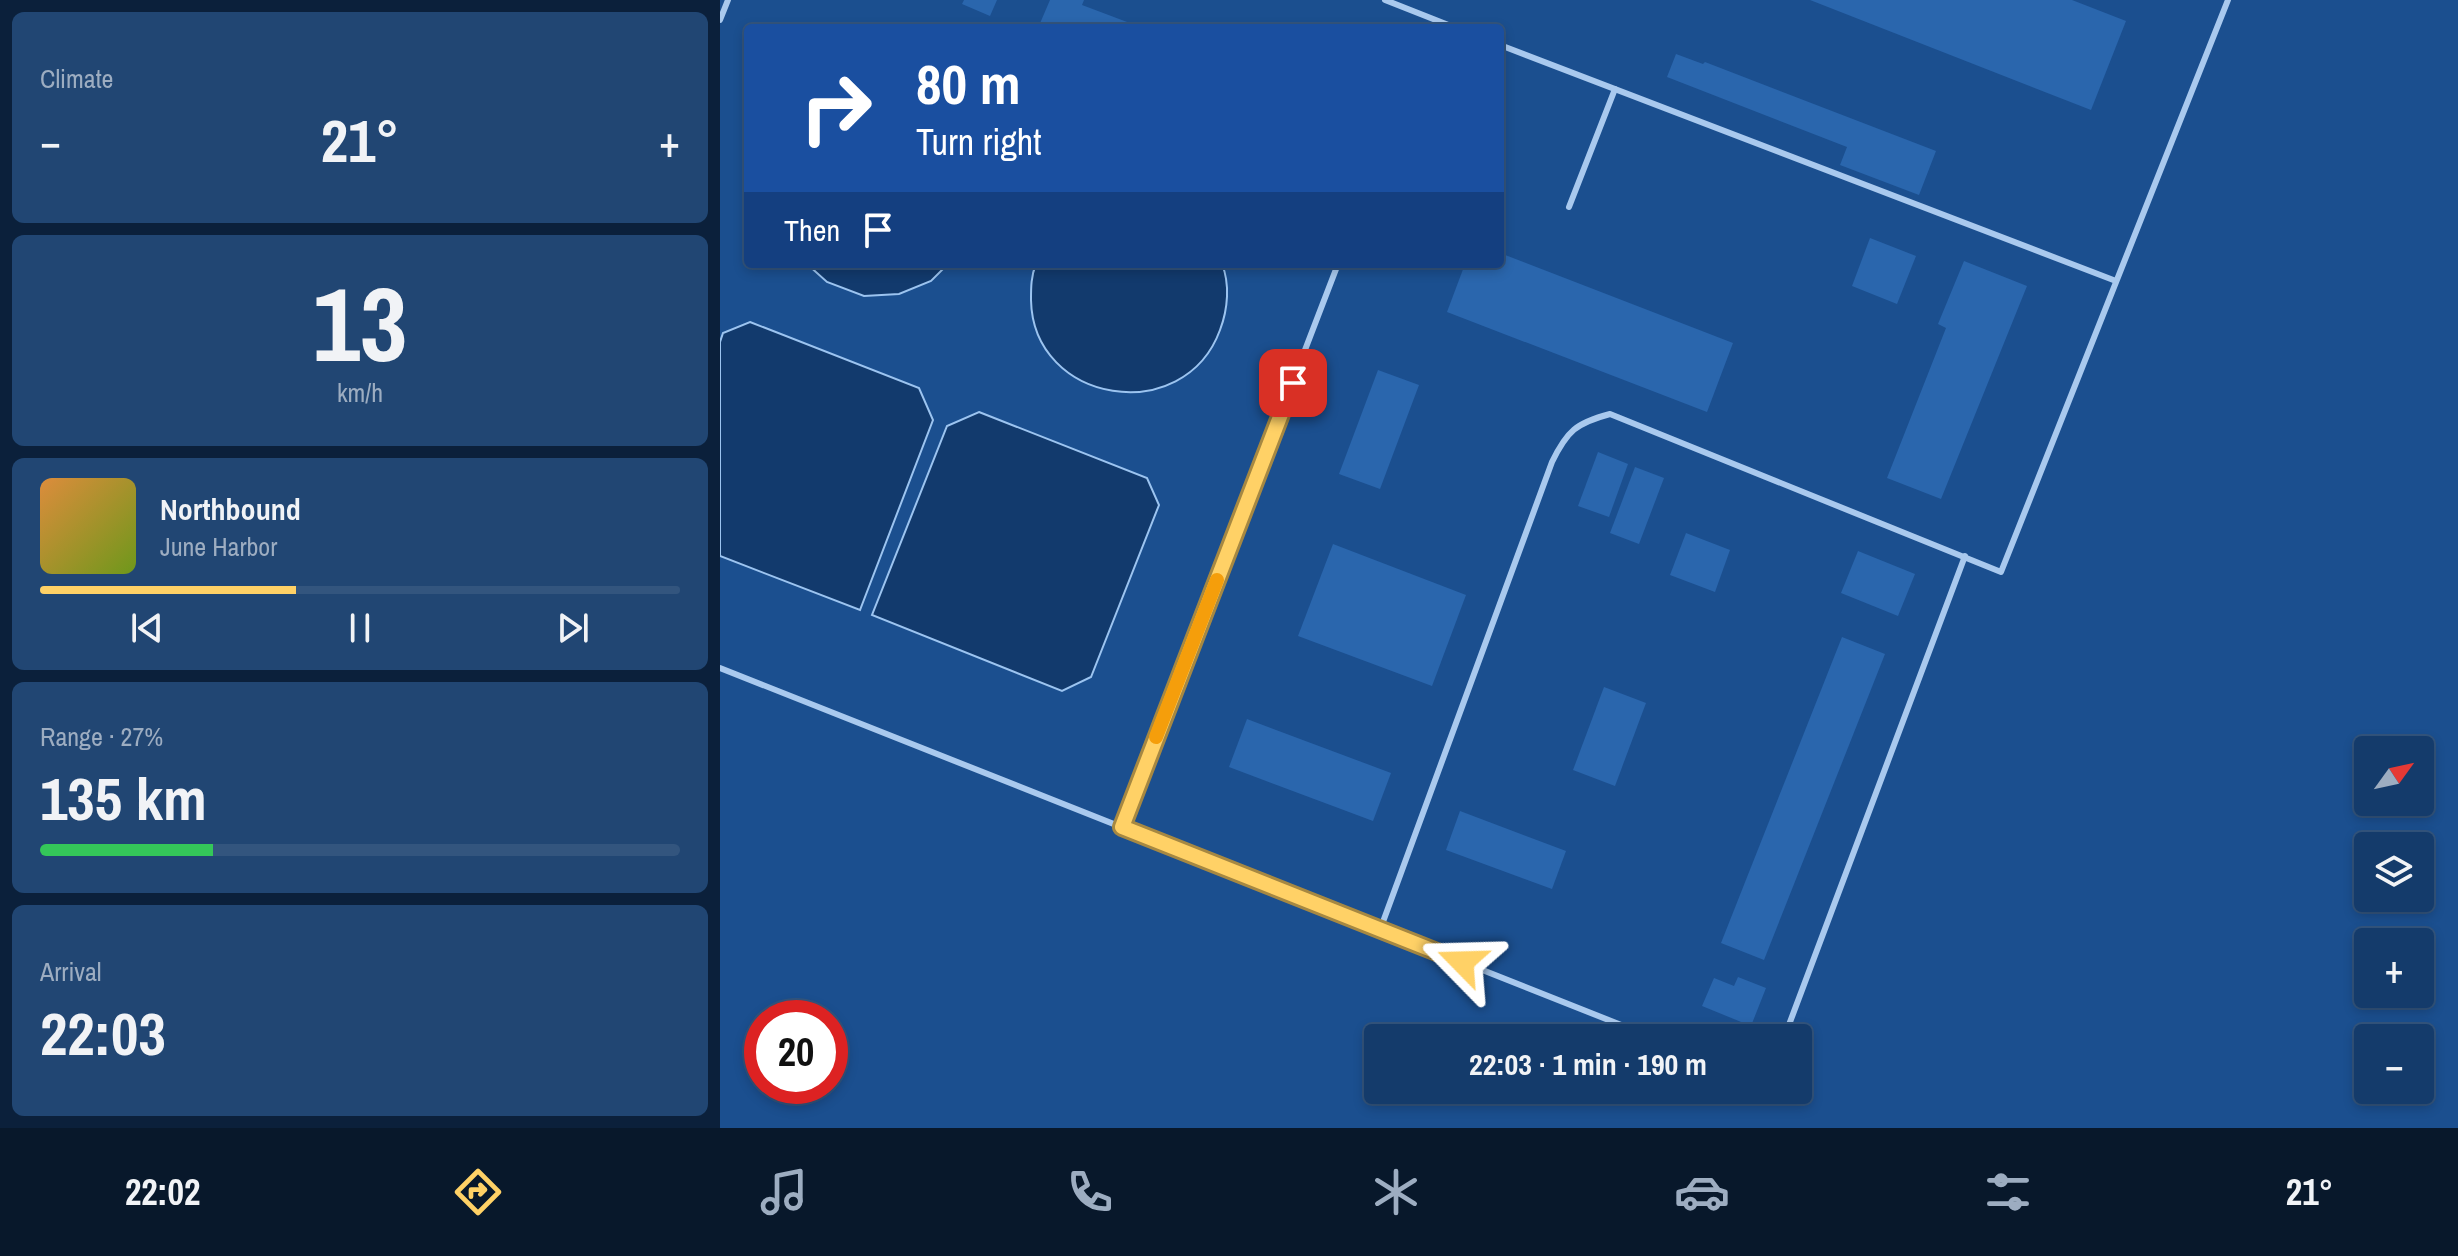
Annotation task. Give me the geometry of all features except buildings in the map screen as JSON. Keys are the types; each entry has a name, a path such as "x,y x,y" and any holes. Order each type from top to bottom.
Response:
{"lane":[{"path":"720,20 728,0"},
{"path":"1385,0 1446,24"},
{"path":"1380,930 1552,462 1564,438 1585,421 1610,414 2001,572 2228,0"},
{"path":"1431,24 1433,19"},
{"path":"1504,47 2116,281"},
{"path":"1569,207 1615,89"},
{"path":"1122,827 1336,268"},
{"path":"1789,1024 1965,556"},
{"path":"720,668 1618,1024"}],"water":[{"path":"811,268 944,268 931,281 899,294 864,296 827,282"},
{"path":"1035,268 1224,268 1227,288 1223,322 1202,361 1176,381 1145,391 1113,391 1082,381 1056,362 1038,335 1031,300"},
{"path":"750,322 919,388 933,420 860,610 720,556 720,342 723,333"},
{"path":"979,412 1147,478 1159,505 1091,677 1062,691 872,615 947,426"}],"slow traffic":[{"path":"1156,737 1217,580"}],"route":[{"path":"1293,383 1122,827 1462,962"}]}
